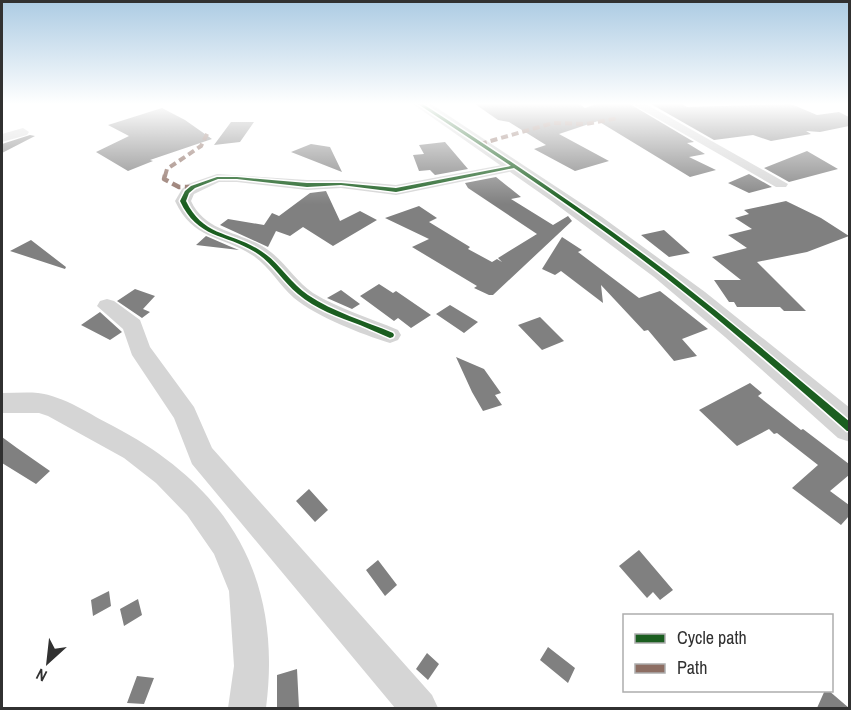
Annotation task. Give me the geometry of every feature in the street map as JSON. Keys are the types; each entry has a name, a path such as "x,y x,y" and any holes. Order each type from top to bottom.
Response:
{"street":[{"path":"469,137 695,298 849,428"},
{"path":"697,137 781,184"},
{"path":"390,335 306,296 271,261 256,250 196,224 183,201 187,192 208,180 237,178 307,185 341,184 387,190 410,189 513,167"},
{"path":"107,306 132,325 140,349 185,414 202,456 419,708"},
{"path":"2,403 40,403 57,409 132,450 166,474 197,505 225,544 245,591 252,666 247,708"}],"building":[{"path":"23,137 33,137 2,153 2,144"},
{"path":"127,137 209,137 212,139 150,160 153,161 128,171 96,152"},
{"path":"220,137 243,137 240,142 214,145"},
{"path":"533,137 565,137 609,161 575,171 534,149 546,145"},
{"path":"625,137 686,137 694,142 687,143 705,154 689,157 716,170 690,177"},
{"path":"709,137 736,137 714,140"},
{"path":"759,137 793,137 771,141"},
{"path":"445,142 468,169 435,175 430,170 419,171 413,155 424,154 419,145"},
{"path":"311,144 330,147 342,172 291,152"},
{"path":"807,151 838,169 789,182 764,168"},
{"path":"749,174 772,187 749,193 728,183"},
{"path":"496,177 521,197 511,199 553,225 568,216 572,221 493,295 474,288 477,286 412,247 429,239 385,218 419,206 437,218 429,222 470,247 468,249 492,262 497,259 502,262 498,258 537,234 468,188 465,183"},
{"path":"326,191 340,221 360,211 377,220 333,246 303,227 290,236 276,231 268,247 220,225 228,219 264,225 272,213 279,216 310,193"},
{"path":"786,201 821,218 849,236 807,252 757,262 806,311 784,311 780,307 737,307 734,302 729,302 714,280 741,280 712,257 747,248 728,235 752,229 735,218 749,214 744,210"},
{"path":"664,230 690,253 669,257 641,235"},
{"path":"206,236 229,246 239,250 196,245"},
{"path":"562,237 582,250 578,252 639,298 660,291 708,329 682,339 697,356 674,361 648,330 644,331 601,285 603,303 561,271 555,275 542,269"},
{"path":"31,240 66,267 65,269 10,251"},
{"path":"379,284 393,293 396,291 431,315 411,328 398,318 394,321 360,296"},
{"path":"135,289 155,296 143,309 150,312 142,318 117,301"},
{"path":"341,290 360,304 352,309 327,298"},
{"path":"450,305 478,322 464,333 436,314"},
{"path":"100,312 122,332 110,340 81,325"},
{"path":"540,317 564,341 542,350 518,325"},
{"path":"456,357 484,369 501,393 495,395 502,405 483,411"},
{"path":"750,383 762,393 758,396 849,464 849,475 830,491 849,505 849,516 841,525 792,488 818,465 769,429 737,446 699,410"},
{"path":"2,437 50,471 36,484 2,463"},
{"path":"309,489 328,510 315,522 296,501"},
{"path":"639,550 673,590 660,600 653,592 647,598 619,566"},
{"path":"378,560 397,585 385,596 366,570"},
{"path":"109,591 111,606 93,616 91,600"},
{"path":"138,599 142,615 124,626 120,609"},
{"path":"548,647 575,668 568,683 540,660"},
{"path":"427,653 439,664 428,680 416,669"},
{"path":"297,669 299,708 277,708 277,675"},
{"path":"137,676 154,678 144,704 127,703"},
{"path":"824,692 830,692 849,708 817,708"}],"marked path":[{"path":"193,187 179,187 164,179 167,169 201,146 205,137"},
{"path":"480,144 504,137"}],"cycle path":[{"path":"470,137 663,272 850,428"},
{"path":"390,335 316,303 299,292 270,261 256,250 204,227 188,212 183,201 187,192 193,187 217,178 307,185 341,184 396,190 513,167"}]}
